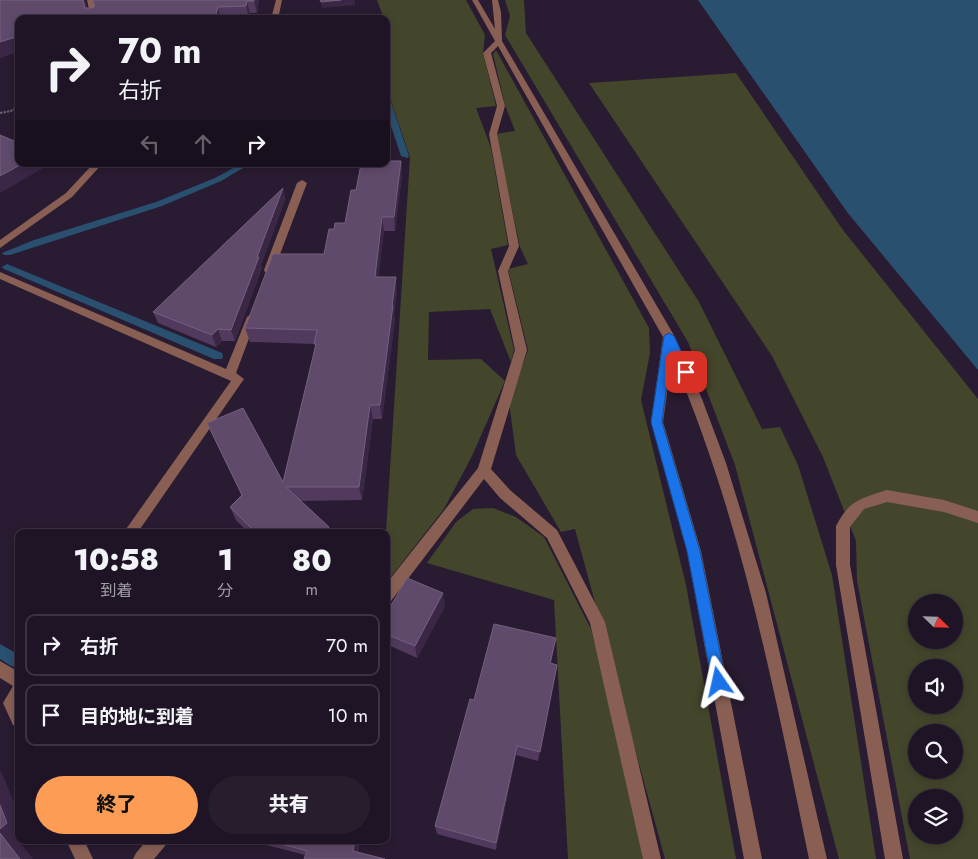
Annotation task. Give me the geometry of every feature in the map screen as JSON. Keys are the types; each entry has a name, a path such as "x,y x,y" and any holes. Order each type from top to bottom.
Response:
{"street":[{"path":"275,15 278,0"},
{"path":"475,0 669,336 689,381 720,462 769,635 818,859"},
{"path":"390,591 484,470 521,350 503,271 514,246 493,134 501,106 487,53 499,41 496,0"},
{"path":"93,1 95,15"},
{"path":"0,245 69,194 95,167"},
{"path":"267,277 302,184"},
{"path":"0,275 238,379 134,529"},
{"path":"230,376 257,304"},
{"path":"669,336 657,422 694,551 754,859"},
{"path":"484,470 505,494 552,534 596,622 652,859"},
{"path":"894,859 843,566 843,526 859,505 887,496 944,506 978,517"},
{"path":"0,669 15,678"},
{"path":"15,698 11,703 15,711"},
{"path":"77,844 84,859"},
{"path":"142,859 156,844"}],"path":[{"path":"0,113 15,108"}],"green space":[{"path":"377,0 466,0 485,35 483,53 496,106 476,108 491,148 508,245 491,249 514,350 511,362 490,309 429,312 428,360 481,359 505,381 472,456 444,509 390,578 390,529 386,529 410,157 390,98 390,15 383,15"},
{"path":"505,0 524,0 526,33 699,302 762,429 780,427 798,465 832,575 876,859 839,859 735,465 688,342 505,35 510,16"},
{"path":"496,50 649,328 650,353 641,400 686,585 736,859 665,859 575,529 561,532 516,455 509,402 528,350 508,269 528,264 520,247 496,134 515,131 505,105 493,54"},
{"path":"736,73 843,230 978,399 978,859 910,859 857,581 856,541 823,457 772,356 589,83"},
{"path":"493,508 516,517 544,537 591,629 648,859 568,859 554,600 427,563 456,522 473,509"}],"water":[{"path":"698,0 978,0 978,370 847,212"}],"building":[{"path":"0,0 83,0 85,8 93,8 95,6 93,0 254,0 247,1 246,6 218,7 216,15 15,15 15,37 0,42"},
{"path":"320,0 341,0 321,2"},
{"path":"0,135 15,141 16,167 0,176"},
{"path":"390,161 401,161 394,217 382,217 375,277 396,277 380,405 370,405 359,487 286,487 329,527 326,529 252,529 230,507 242,495 207,423 243,408 283,482 316,344 314,344 317,330 245,328 273,254 324,254 329,229 334,229 335,223 345,223 351,190 356,190 360,167 390,167"},
{"path":"283,188 231,330 218,329 212,335 153,312"},
{"path":"407,578 443,593 415,646 390,636 390,607"},
{"path":"494,624 556,638 550,663 557,665 540,752 517,746 496,843 435,826 470,699 474,700"},
{"path":"0,805 7,823 0,829"},
{"path":"0,833 20,859 0,859"},
{"path":"282,844 354,844 353,851 385,859 304,859 307,851"}],"waterway":[{"path":"390,111 405,156"},
{"path":"7,253 189,193 241,167"},
{"path":"7,267 218,356"},
{"path":"0,651 15,660"}],"route":[{"path":"686,372 669,336 657,422 694,551 719,682"}]}
